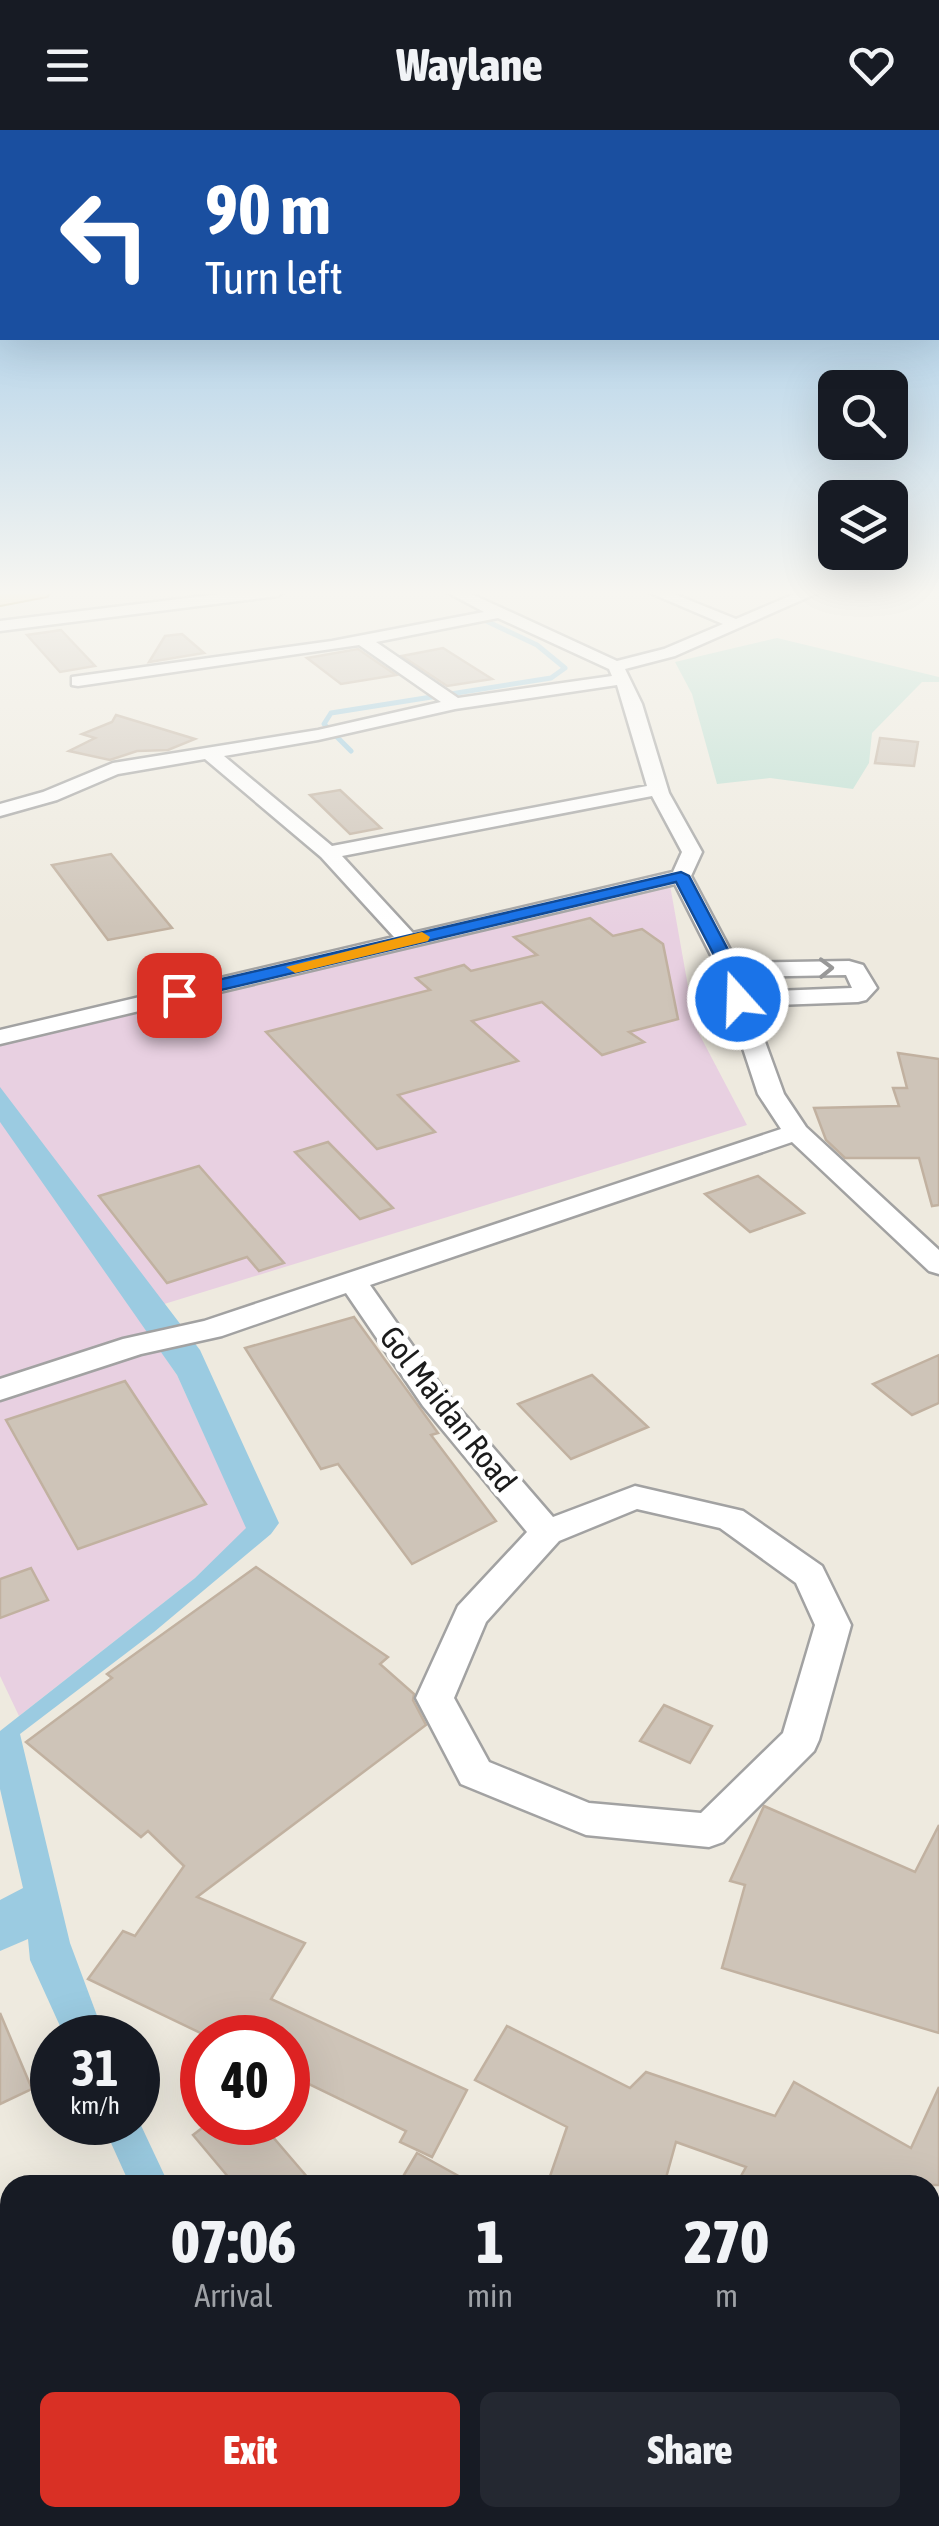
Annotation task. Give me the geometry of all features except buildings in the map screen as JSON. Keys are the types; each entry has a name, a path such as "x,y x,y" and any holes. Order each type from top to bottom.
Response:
{"street":[{"path":"0,810 50,796 113,770 332,732 455,704"},
{"path":"630,704 669,816 692,852 681,876"},
{"path":"208,753 328,853 408,940"},
{"path":"328,853 659,789"},
{"path":"0,1037 681,876"},
{"path":"681,876 729,970 771,1094 796,1132 939,1265"},
{"path":"784,968 795,997"},
{"path":"729,970 849,968 855,970 865,988 858,995 738,999"},
{"path":"0,1390 134,1346 211,1330 796,1132"},
{"name":"Gol Maidan Road","path":"353,1282 434,1399 547,1533"},
{"path":"635,1497 731,1519 810,1575 833,1625 800,1740 709,1830 586,1819 474,1773 435,1698 471,1615 547,1533 635,1497"}],"shaded area":[{"path":"695,704 901,704 872,733 869,763 853,789 770,778 717,784"},
{"path":"670,885 695,1026 747,1125 135,1313 177,1375 247,1528 195,1578 19,1716 0,1676 0,1042"},
{"path":"0,1087 200,1350 279,1523 271,1534 154,1632 20,1734 70,1943 97,2015 55,2015 30,1960 28,1939 0,1951 0,1900 23,1888 0,1789 0,1731 195,1578 246,1528 177,1375 0,1122"},
{"path":"112,2145 150,2145 164,2175 125,2175"}],"waterway":[{"path":"351,751 324,724 331,713 389,704"}],"slow traffic":[{"path":"295,967 422,937"}],"route":[{"path":"179,995 681,876 726,963 738,999"}]}
